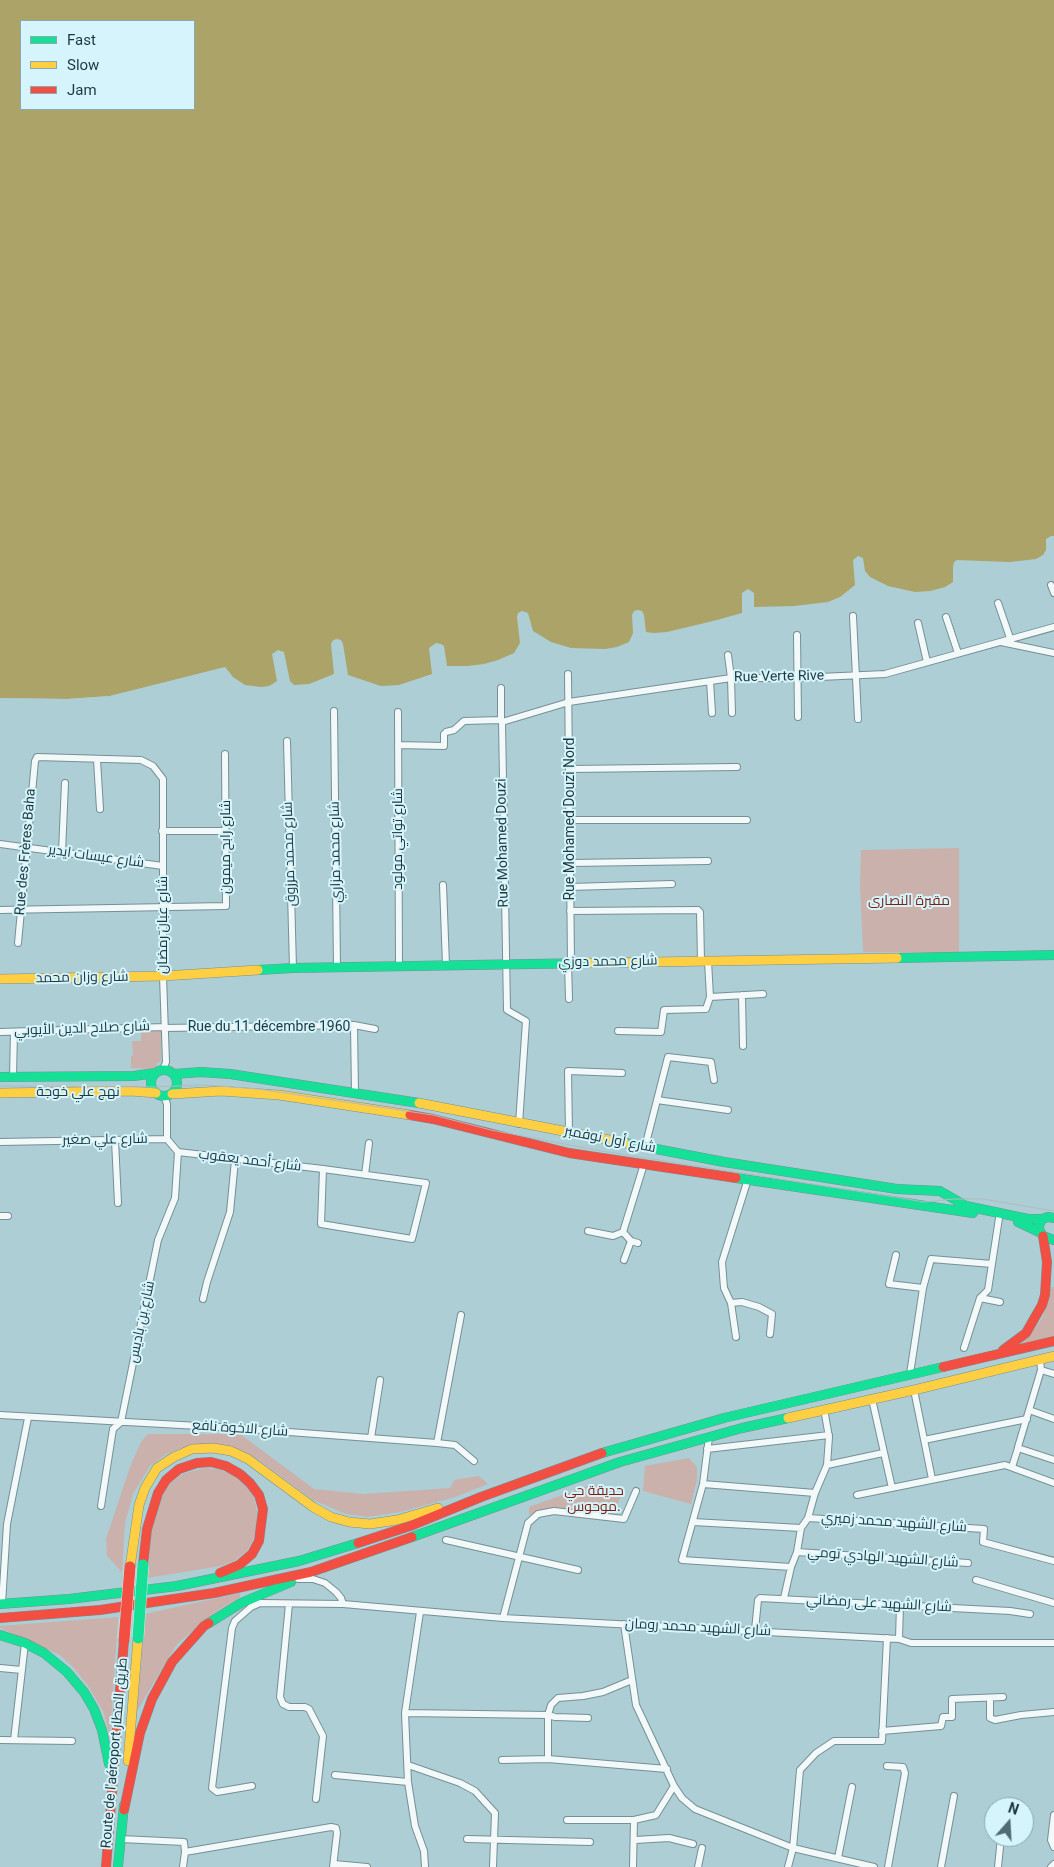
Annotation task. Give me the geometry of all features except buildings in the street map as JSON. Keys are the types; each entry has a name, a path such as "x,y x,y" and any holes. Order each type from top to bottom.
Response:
{"main road":[{"name":"شارع محمد دوزي","path":"163,976 293,968 1054,954"},
{"name":"شارع وزان محمد","path":"0,979 163,976"},
{"name":"شارع أول نوفمبر","path":"164,1072 230,1074 411,1102 724,1162 897,1189 940,1191 966,1206 1028,1219 1042,1220 1048,1217 1054,1218"},
{"name":"نهج علي خوجة","path":"0,1077 134,1076 164,1072"},
{"path":"164,1072 177,1083 176,1087 164,1094 152,1087 151,1081 164,1072"},
{"name":"نهج علي خوجة","path":"0,1093 131,1091 164,1094"},
{"name":"شارع أول نوفمبر","path":"164,1094 221,1091 304,1099 433,1119 569,1153 943,1207 1027,1225 1045,1236"},
{"path":"966,1363 1006,1348 1026,1333 1038,1313 1045,1295 1047,1262 1045,1236 1038,1228 1042,1220"},
{"path":"1054,1252 1052,1267 1054,1279"},
{"path":"1,1604 68,1599 177,1586 299,1562 410,1526 481,1497 661,1435 724,1418 1054,1342"},
{"path":"0,1618 100,1610 214,1593 311,1572 352,1559 620,1462 709,1437 824,1409 1041,1364 1054,1356"},
{"name":"Route de l'aéroport طريق المطار","path":"106,1867 130,1567 139,1505 145,1488 157,1468 174,1457 192,1449 213,1448 231,1451 248,1459 313,1507 349,1522 370,1524 397,1520 481,1497"},
{"path":"124,1810 143,1565 149,1517 158,1493 166,1480 180,1470 197,1463 212,1462 226,1466 240,1474 259,1495 263,1509 259,1541 252,1554 239,1565 225,1572 177,1586"},
{"path":"124,1810 140,1733 152,1699 172,1662 204,1626 241,1603 311,1572"},
{"path":"0,1635 25,1643 44,1653 67,1672 84,1692 94,1709 108,1753 111,1801"},
{"name":"Route de l'aéroport طريق المطار","path":"118,1867 124,1810"}],"street":[{"path":"1051,584 1054,593"},
{"path":"998,603 1010,638"},
{"path":"853,616 858,719"},
{"path":"946,617 958,653"},
{"path":"918,623 927,662"},
{"name":"Rue Verte Rive","path":"398,745 444,746 444,734 454,730 464,721 502,721 569,702 710,681 731,678 798,678 885,674 1054,627"},
{"path":"797,635 798,717"},
{"path":"998,642 1054,653"},
{"path":"728,655 732,713"},
{"name":"Rue Mohamed Douzi Nord","path":"568,674 570,769 569,998"},
{"path":"710,681 712,713"},
{"name":"Rue Mohamed Douzi","path":"501,688 507,1010 526,1022 519,1124"},
{"name":"شارع محمد مزاري","path":"334,711 338,967"},
{"name":"شارع تواتي مولود","path":"398,712 399,966"},
{"name":"شارع محمد مرزوق","path":"287,741 293,968"},
{"name":"شارع رابح ميمون","path":"163,908 226,906 225,754"},
{"name":"Rue des Frères Baha","path":"18,943 35,761 37,757 98,760"},
{"path":"98,760 100,809"},
{"name":"شارع عبان رمضان","path":"98,760 141,760 153,766 163,779 163,976 166,1062 164,1072"},
{"path":"570,769 737,767"},
{"path":"62,852 66,783"},
{"path":"570,820 747,820"},
{"path":"162,830 226,831"},
{"name":"شارع عيسات ايدير","path":"0,844 163,866"},
{"path":"570,863 708,861"},
{"path":"570,887 672,884"},
{"path":"444,885 446,965"},
{"path":"0,910 163,908"},
{"path":"570,911 698,910 700,912 710,997 706,1009 664,1010 661,1032 618,1031"},
{"path":"710,997 763,994"},
{"path":"742,995 743,1046"},
{"path":"354,1025 355,1093"},
{"name":"Rue du 11 décembre 1960","path":"165,1027 354,1025 374,1029"},
{"name":"شارع صلاح الدين الأيوبي","path":"0,1032 165,1027"},
{"path":"13,1077 14,1032"},
{"path":"645,1147 668,1057 711,1062 714,1080"},
{"path":"569,1132 568,1071 622,1073"},
{"name":"شارع علي صغير","path":"0,1142 167,1139 167,1104 164,1094"},
{"path":"658,1100 728,1110"},
{"path":"167,1139 178,1152"},
{"path":"115,1140 118,1203"},
{"path":"365,1175 369,1143"},
{"name":"شارع أحمد يعقوب","path":"178,1152 323,1169 426,1183 412,1239 321,1224 323,1169"},
{"name":"شارع بن باديس","path":"101,1506 113,1429 121,1422 158,1240 175,1198 178,1152"},
{"path":"203,1300 206,1282 230,1212 236,1160"},
{"path":"623,1232 644,1164"},
{"path":"736,1337 731,1303 724,1288 722,1262 748,1179"},
{"path":"0,1216 8,1216"},
{"path":"964,1348 980,1298 988,1290 999,1218"},
{"path":"588,1231 613,1236 623,1232"},
{"path":"623,1232 634,1242 624,1260"},
{"path":"896,1255 889,1284 923,1288"},
{"path":"910,1374 923,1288 931,1259 992,1264"},
{"path":"980,1298 1000,1302"},
{"path":"731,1303 742,1302 759,1307 772,1314 770,1334"},
{"path":"437,1443 461,1315"},
{"path":"1012,1467 1041,1364 1054,1374"},
{"path":"371,1438 380,1380"},
{"path":"914,1390 932,1479"},
{"path":"872,1398 892,1488"},
{"path":"784,1598 790,1567 797,1552 802,1528 808,1518 815,1493 827,1465 829,1434 824,1409"},
{"path":"1029,1410 1054,1419"},
{"name":"شارع الاخوة نافع","path":"0,1415 437,1443 455,1445 474,1461"},
{"path":"1,1604 7,1524 28,1418"},
{"path":"924,1440 1027,1419"},
{"path":"707,1449 829,1434"},
{"path":"709,1437 703,1484 682,1560 790,1567"},
{"path":"1018,1448 1054,1460"},
{"path":"827,1465 883,1453"},
{"path":"857,1495 1005,1465 1054,1483"},
{"path":"703,1484 815,1493"},
{"path":"503,1618 528,1523 538,1514 554,1511 624,1519 636,1491"},
{"name":"شارع الشهيد محمد زميري","path":"808,1518 984,1529 983,1542 1054,1562"},
{"path":"693,1522 802,1528"},
{"path":"446,1540 578,1570"},
{"name":"شارع الشهيد الهادي تومي","path":"797,1552 968,1564"},
{"path":"298,1579 313,1579 325,1583 341,1598 343,1604"},
{"path":"976,1580 1054,1603"},
{"name":"شارع الشهيد على رمضاني","path":"755,1630 759,1599 784,1598 1030,1614"},
{"name":"شارع الشهيد محمد رومان","path":"252,1786 218,1792 212,1788 232,1628 235,1621 250,1607 260,1602 343,1604 503,1618 887,1638 911,1643 1054,1644"},
{"path":"289,1604 280,1697 283,1704 309,1708 323,1736 316,1799"},
{"path":"898,1639 900,1605"},
{"path":"420,1612 405,1712 408,1782 414,1826 424,1850 425,1867"},
{"path":"624,1624 636,1705 674,1786 682,1798 695,1809 793,1848 838,1858 854,1865 874,1867"},
{"path":"788,1867 793,1848 800,1770 816,1753 834,1741 882,1741 887,1638"},
{"path":"14,1740 25,1643"},
{"path":"0,1668 22,1670"},
{"path":"548,1759 548,1715 551,1705 558,1698 603,1692 632,1680"},
{"path":"882,1730 941,1726 943,1717 952,1717 952,1699 1003,1697"},
{"path":"990,1699 990,1718 995,1720 1054,1712"},
{"path":"405,1712 548,1715 588,1718"},
{"path":"0,1740 72,1741"},
{"path":"502,1760 548,1759 667,1769"},
{"path":"408,1765 460,1783 475,1791 495,1813 493,1867"},
{"path":"887,1766 903,1767 905,1773 888,1867"},
{"path":"335,1776 408,1782"},
{"path":"567,1820 634,1820 656,1815 674,1786"},
{"path":"838,1858 852,1787"},
{"path":"941,1867 954,1796"},
{"path":"1054,1815 1051,1840 1054,1847"},
{"path":"633,1867 634,1820"},
{"path":"185,1852 331,1827 336,1828 337,1833 334,1865 367,1867"},
{"path":"635,1840 669,1838 693,1844"},
{"path":"121,1839 184,1842 183,1867"},
{"path":"467,1839 590,1842"},
{"path":"998,1867 1000,1847"},
{"path":"698,1867 702,1848"},
{"path":"1051,1867 1054,1864"}],"green space":[{"name":"مقبرة النصارى","path":"959,848 959,953 863,952 860,885 861,850"},
{"path":"161,1031 161,1061 157,1063 156,1069 131,1068 131,1056 133,1056 132,1041 141,1041 141,1032"},
{"path":"1049,1287 1053,1287 1054,1290 1054,1336 1017,1345 1032,1332 1042,1318 1047,1304"},
{"path":"148,1434 240,1434 314,1489 364,1494 450,1488 454,1480 479,1476 488,1484 455,1497 400,1512 368,1517 346,1514 313,1500 257,1459 181,1448 165,1455 150,1466 133,1494 125,1523 122,1572 107,1556 106,1539 130,1467 141,1442"},
{"path":"689,1458 697,1467 697,1480 691,1504 643,1491 645,1466"},
{"path":"204,1468 217,1469 238,1477 254,1497 257,1511 256,1531 252,1542 247,1551 233,1562 221,1566 147,1578 152,1525 156,1509 167,1486 182,1474"},
{"name":"حديقة حي موحوس.","path":"593,1484 622,1494 612,1516 556,1507 529,1515 529,1507"},
{"path":"240,1593 240,1597 214,1613 177,1644 137,1711 145,1614"},
{"path":"118,1617 110,1736 103,1711 88,1686 74,1668 60,1655 0,1628 0,1626"}],"shaded area":[{"path":"0,0 1054,0 1054,536 1046,539 1046,550 1043,555 1036,559 1010,562 957,560 954,562 953,567 953,582 945,587 930,591 915,592 888,586 870,577 865,571 863,558 858,556 853,560 855,585 840,597 828,602 794,606 754,607 754,593 748,589 742,593 742,613 667,632 654,633 646,632 644,615 642,611 638,610 634,611 632,615 633,633 629,642 605,649 571,648 551,642 533,631 528,613 522,611 518,613 517,617 520,643 514,653 484,664 447,666 444,646 436,643 429,648 432,674 399,685 381,686 348,675 343,644 341,640 337,639 333,640 331,644 334,674 309,684 294,685 290,681 284,652 278,650 272,654 277,681 269,686 245,685 233,677 226,668 223,668 110,696 67,699 0,698"}],"pier":[{"path":"225,667 229,676 223,670 111,699 0,701 0,698 67,699 110,696"}],"tram line":[{"path":"0,1086 152,1087 206,1085 258,1089 433,1115 491,1130 601,1151 924,1202 953,1199 983,1199 1054,1211"}],"traffic: fast":[{"path":"897,958 1054,955"},
{"path":"258,970 590,963"},
{"path":"164,1070 173,1074 177,1083 173,1092 164,1096 155,1092 151,1083 155,1074 164,1070"},
{"path":"174,1074 201,1072 230,1074 419,1103"},
{"path":"0,1077 134,1076 155,1073"},
{"path":"625,1143 724,1162 897,1189 940,1191 966,1206 1028,1219 1042,1219"},
{"path":"736,1178 973,1213"},
{"path":"1054,1218 1042,1219 1038,1228 1043,1236 1054,1240"},
{"path":"1018,1222 1039,1232"},
{"path":"602,1453 724,1418 943,1367"},
{"path":"412,1537 620,1462 742,1428 788,1418"},
{"path":"0,1604 69,1599 177,1586 299,1561 358,1543"},
{"path":"138,1638 143,1565"},
{"path":"209,1623 241,1603 291,1582"},
{"path":"0,1635 25,1643 44,1653 67,1672 84,1692 94,1709 102,1730 109,1764"},
{"path":"118,1867 124,1805"}],"traffic: slow":[{"path":"590,963 897,958"},
{"path":"0,979 163,976 258,970"},
{"path":"0,1093 131,1091 156,1093"},
{"path":"172,1094 221,1091 279,1095 410,1115"},
{"path":"419,1103 625,1143"},
{"path":"788,1418 1054,1356"},
{"path":"130,1567 139,1505 145,1488 157,1468 174,1457 192,1449 213,1448 231,1451 248,1459 313,1507 331,1517 349,1522 370,1524 397,1520 438,1508"},
{"path":"128,1761 138,1638"}],"traffic: jam":[{"path":"410,1115 569,1153 736,1178"},
{"path":"1003,1350 1026,1333 1042,1305 1045,1295 1047,1262 1043,1236"},
{"path":"943,1367 1054,1341"},
{"path":"358,1543 410,1526 481,1497 602,1453"},
{"path":"143,1565 147,1529 158,1493 166,1480 179,1469 197,1463 211,1462 226,1466 240,1474 250,1483 259,1495 263,1509 259,1541 252,1554 239,1565 220,1573"},
{"path":"0,1618 100,1610 214,1593 311,1572 412,1537"},
{"path":"124,1640 130,1567"},
{"path":"124,1810 140,1733 152,1699 172,1662 204,1626 209,1623"},
{"path":"106,1867 124,1640"}]}
